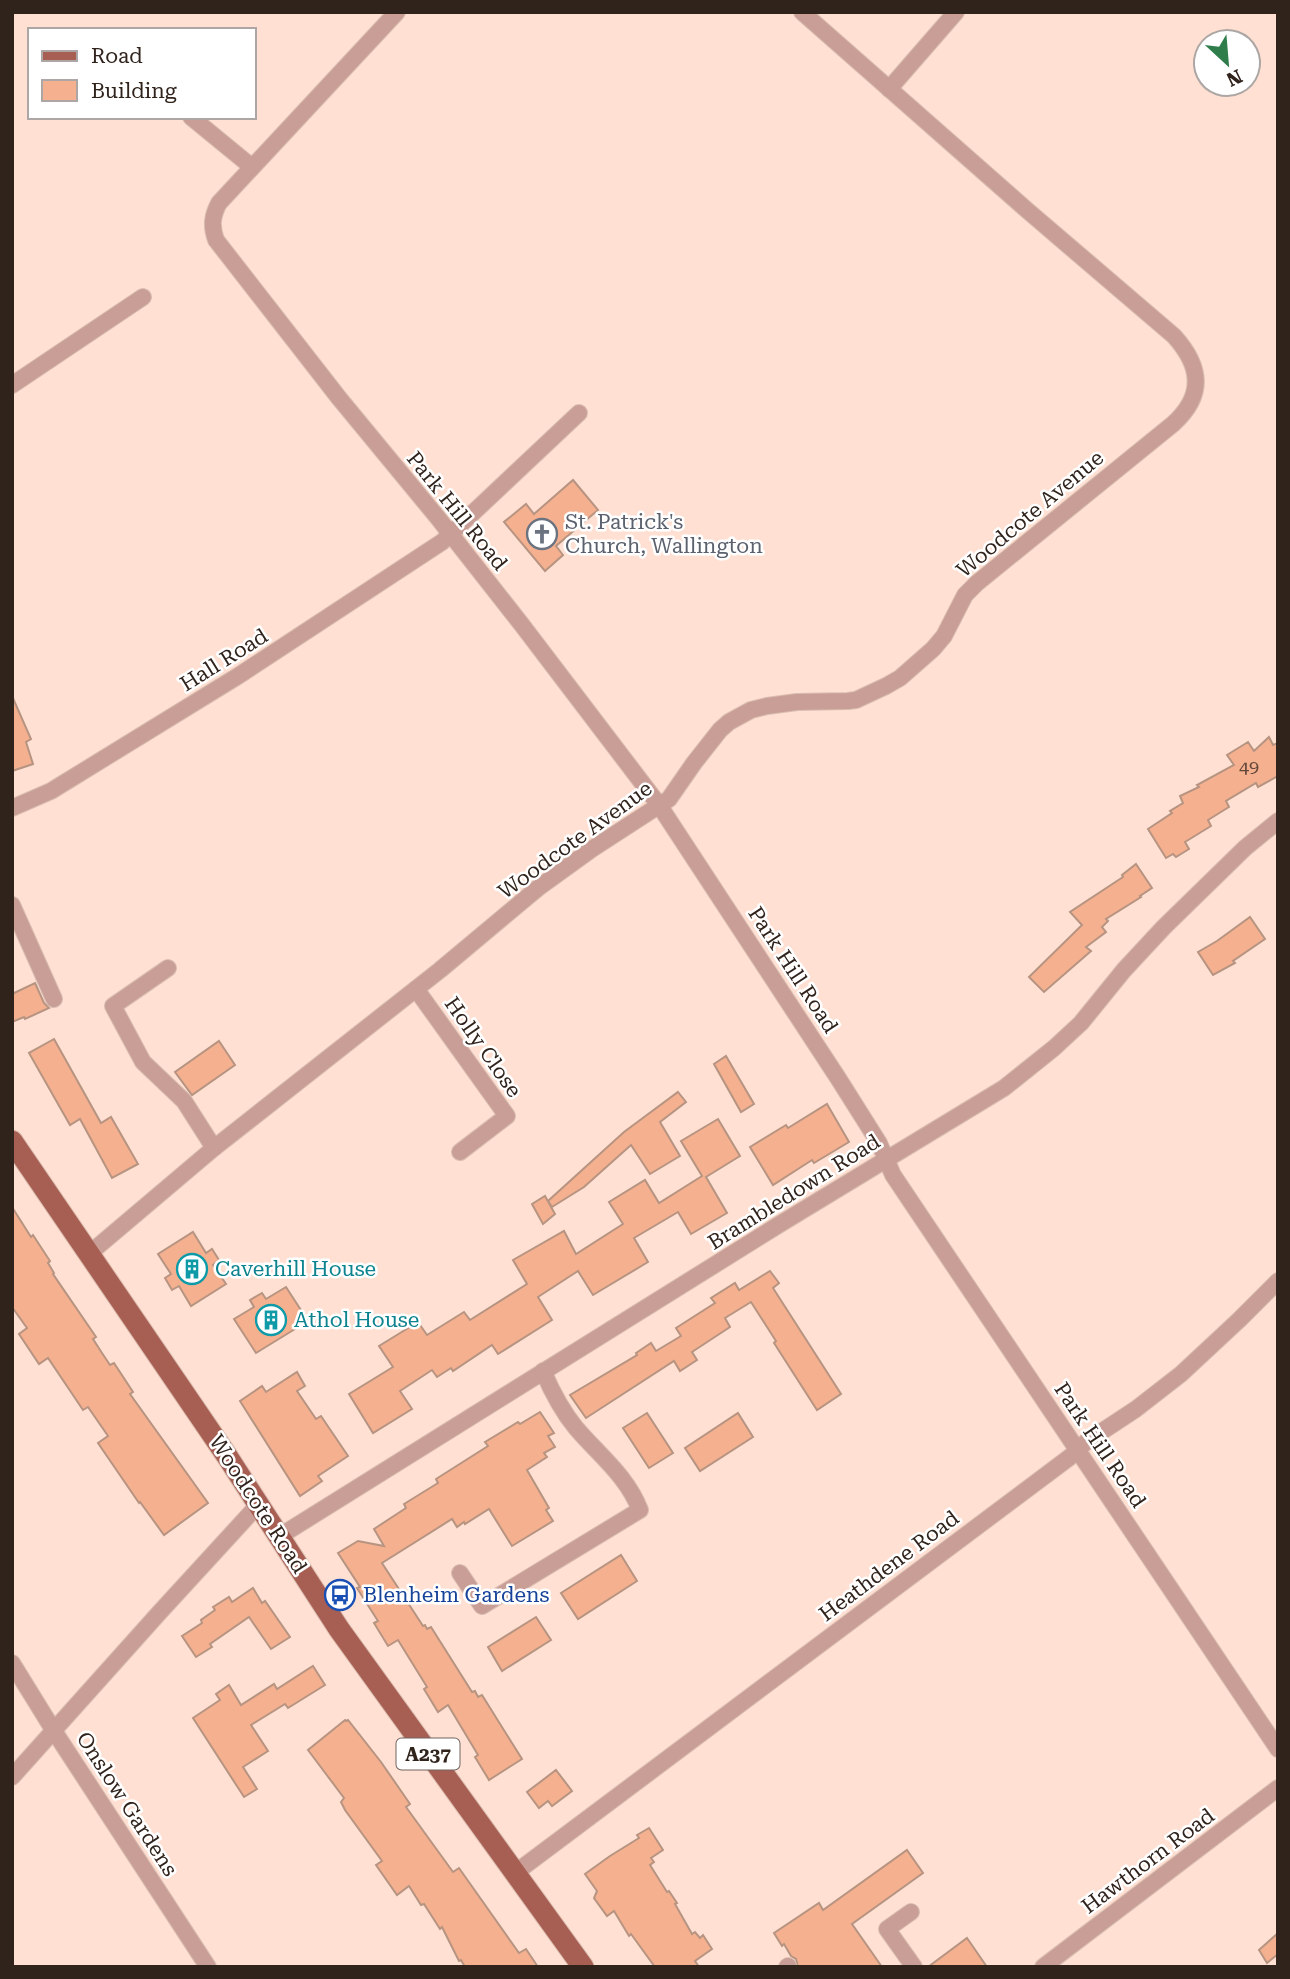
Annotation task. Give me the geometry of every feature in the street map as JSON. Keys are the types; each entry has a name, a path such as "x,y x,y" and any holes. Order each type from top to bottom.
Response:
{"main road":[{"name":"Woodcote Road","path":"12,1141 259,1504 352,1647 583,1967"}],"street":[{"path":"193,119 251,167 397,12"},
{"name":"Woodcote Avenue","path":"90,1253 214,1147 416,989 538,888 669,799 720,730 742,714 781,703 856,700 900,678 923,660 944,636 965,594 1187,410 1194,393 1196,373 1188,353 1174,337 802,12"},
{"path":"889,89 956,12"},
{"name":"Park Hill Road","path":"251,167 226,194 215,211 212,227 216,240 339,398 451,535 659,805 838,1078 879,1143 893,1175 1278,1749"},
{"path":"12,385 143,297"},
{"name":"Hall Road","path":"12,808 51,791 238,676 451,535 579,413"},
{"name":"Brambledown Road","path":"280,1536 1004,1088 1081,1023 1124,970 1164,927 1209,881 1278,821"},
{"path":"12,905 54,999"},
{"path":"168,968 113,1006 142,1062 184,1101 214,1147"},
{"name":"Holly Close","path":"416,989 507,1116 460,1152"},
{"name":"Heathdene Road","path":"515,1873 1086,1442 1136,1409 1181,1374 1278,1281"},
{"path":"460,1573 482,1606 640,1510 633,1492 567,1417 543,1371"},
{"path":"12,1777 259,1504"},
{"name":"Onslow Gardens","path":"12,1663 208,1967"},
{"name":"Hawthorn Road","path":"1043,1967 1278,1788"},
{"path":"911,1912 887,1929 914,1967"}],"building":[{"name":"St. Patrick's Church, Wallington","path":"573,480 598,510 556,546 563,555 545,571 504,522 526,504 534,514"},
{"path":"12,696 31,739 26,742 33,764 12,771"},
{"path":"1269,737 1273,745 1278,743 1278,776 1258,787 1256,783 1226,801 1229,807 1208,820 1211,826 1185,842 1189,849 1176,857 1173,854 1166,858 1148,829 1183,803 1180,796 1234,765 1227,755 1248,742 1254,751"},
{"path":"1136,864 1152,888 1106,919 1108,921 1102,927 1106,932 1086,947 1091,951 1044,992 1029,977 1082,925 1070,912 1123,877 1122,875"},
{"path":"1250,917 1265,939 1233,961 1235,963 1213,975 1198,952"},
{"path":"35,983 49,1008 12,1022 12,994"},
{"path":"54,1039 101,1123 111,1117 138,1164 112,1178 80,1119 70,1125 29,1053"},
{"path":"219,1041 235,1065 192,1095 175,1072"},
{"path":"726,1056 754,1104 741,1112 714,1064"},
{"path":"678,1092 686,1102 660,1122 680,1156 650,1174 631,1145 584,1187 552,1207 548,1201 624,1132"},
{"path":"827,1104 849,1142 814,1163 812,1160 773,1185 750,1147"},
{"path":"718,1119 740,1156 706,1177 727,1213 691,1234 678,1212 634,1238 648,1262 593,1295 578,1271 538,1297 552,1320 498,1354 492,1345 453,1371 451,1368 437,1377 432,1370 400,1391 412,1409 373,1433 349,1394 393,1367 379,1346 418,1322 427,1335 464,1312 470,1320 527,1284 513,1260 564,1231 576,1254 623,1224 609,1202 645,1180 659,1203 702,1176 681,1141"},
{"path":"545,1196 555,1214 543,1224 532,1204"},
{"path":"12,1207 50,1261 48,1263 53,1274 96,1337 93,1339 102,1353 110,1365 114,1363 133,1392 130,1394 208,1503 164,1535 98,1443 108,1436 88,1407 83,1410 48,1358 39,1364 19,1334 27,1328 12,1307"},
{"name":"Caverhill House","path":"193,1232 206,1253 212,1249 219,1260 213,1265 226,1284 191,1306 179,1286 172,1290 165,1278 171,1274 158,1254"},
{"path":"770,1271 779,1283 773,1288 841,1394 817,1410 751,1302 725,1318 730,1327 692,1352 697,1360 680,1371 674,1361 586,1418 570,1395 637,1355 636,1353 651,1343 656,1351 681,1336 676,1328 715,1303 711,1298 735,1283 739,1290"},
{"name":"Athol House","path":"286,1287 308,1321 256,1353 234,1319 254,1307 250,1300 262,1293 266,1299"},
{"path":"297,1372 305,1386 297,1391 316,1419 321,1416 348,1456 318,1476 322,1481 300,1496 240,1401 262,1386 266,1392"},
{"path":"540,1412 554,1433 548,1436 555,1447 544,1453 547,1457 527,1470 549,1508 546,1510 553,1521 512,1546 489,1509 457,1527 452,1519 382,1563 423,1626 427,1629 431,1627 472,1692 475,1691 478,1697 482,1695 522,1759 489,1780 475,1757 478,1755 448,1705 438,1712 424,1689 427,1687 398,1640 388,1646 374,1623 378,1621 357,1588 360,1587 338,1553 358,1541 384,1546 374,1529 406,1508 404,1504 438,1483 436,1479 488,1446 485,1442"},
{"path":"647,1413 673,1453 649,1468 623,1428"},
{"path":"738,1413 753,1437 700,1471 685,1448"},
{"path":"621,1555 637,1581 578,1619 561,1593"},
{"path":"253,1588 290,1637 271,1649 249,1617 196,1657 182,1636 202,1623 201,1620 215,1610 213,1607 229,1597 232,1602"},
{"path":"536,1617 551,1640 502,1671 488,1647"},
{"path":"313,1666 325,1685 288,1708 285,1704 251,1725 268,1751 243,1767 257,1789 244,1797 193,1718 220,1700 216,1694 229,1685 241,1705 274,1684 277,1689"},
{"path":"348,1720 381,1762 410,1804 406,1807 453,1872 459,1868 519,1953 526,1949 538,1967 465,1967 461,1960 459,1961 442,1927 440,1929 409,1886 397,1895 376,1865 382,1861 345,1810 341,1802 344,1798 308,1750"},
{"path":"556,1770 572,1791 552,1806 548,1801 539,1808 527,1792"},
{"path":"649,1828 663,1850 651,1858 654,1862 650,1865 677,1903 675,1904 692,1934 695,1932 700,1938 703,1935 712,1949 695,1961 699,1967 655,1967 631,1934 629,1936 614,1911 607,1916 594,1898 597,1891 585,1874 639,1838 637,1835"},
{"path":"907,1850 923,1873 852,1924 882,1967 798,1967 796,1959 784,1944 782,1946 774,1933 819,1903 823,1910"},
{"path":"1278,1933 1278,1954 1267,1963 1259,1950"},
{"path":"967,1938 987,1967 928,1967"}],"place":[{"name":"St. Patrick's Church, Wallington","path":"542,534"},
{"name":"Caverhill House","path":"192,1269"},
{"name":"Athol House","path":"271,1320"},
{"name":"Blenheim Gardens","path":"340,1595"}]}
